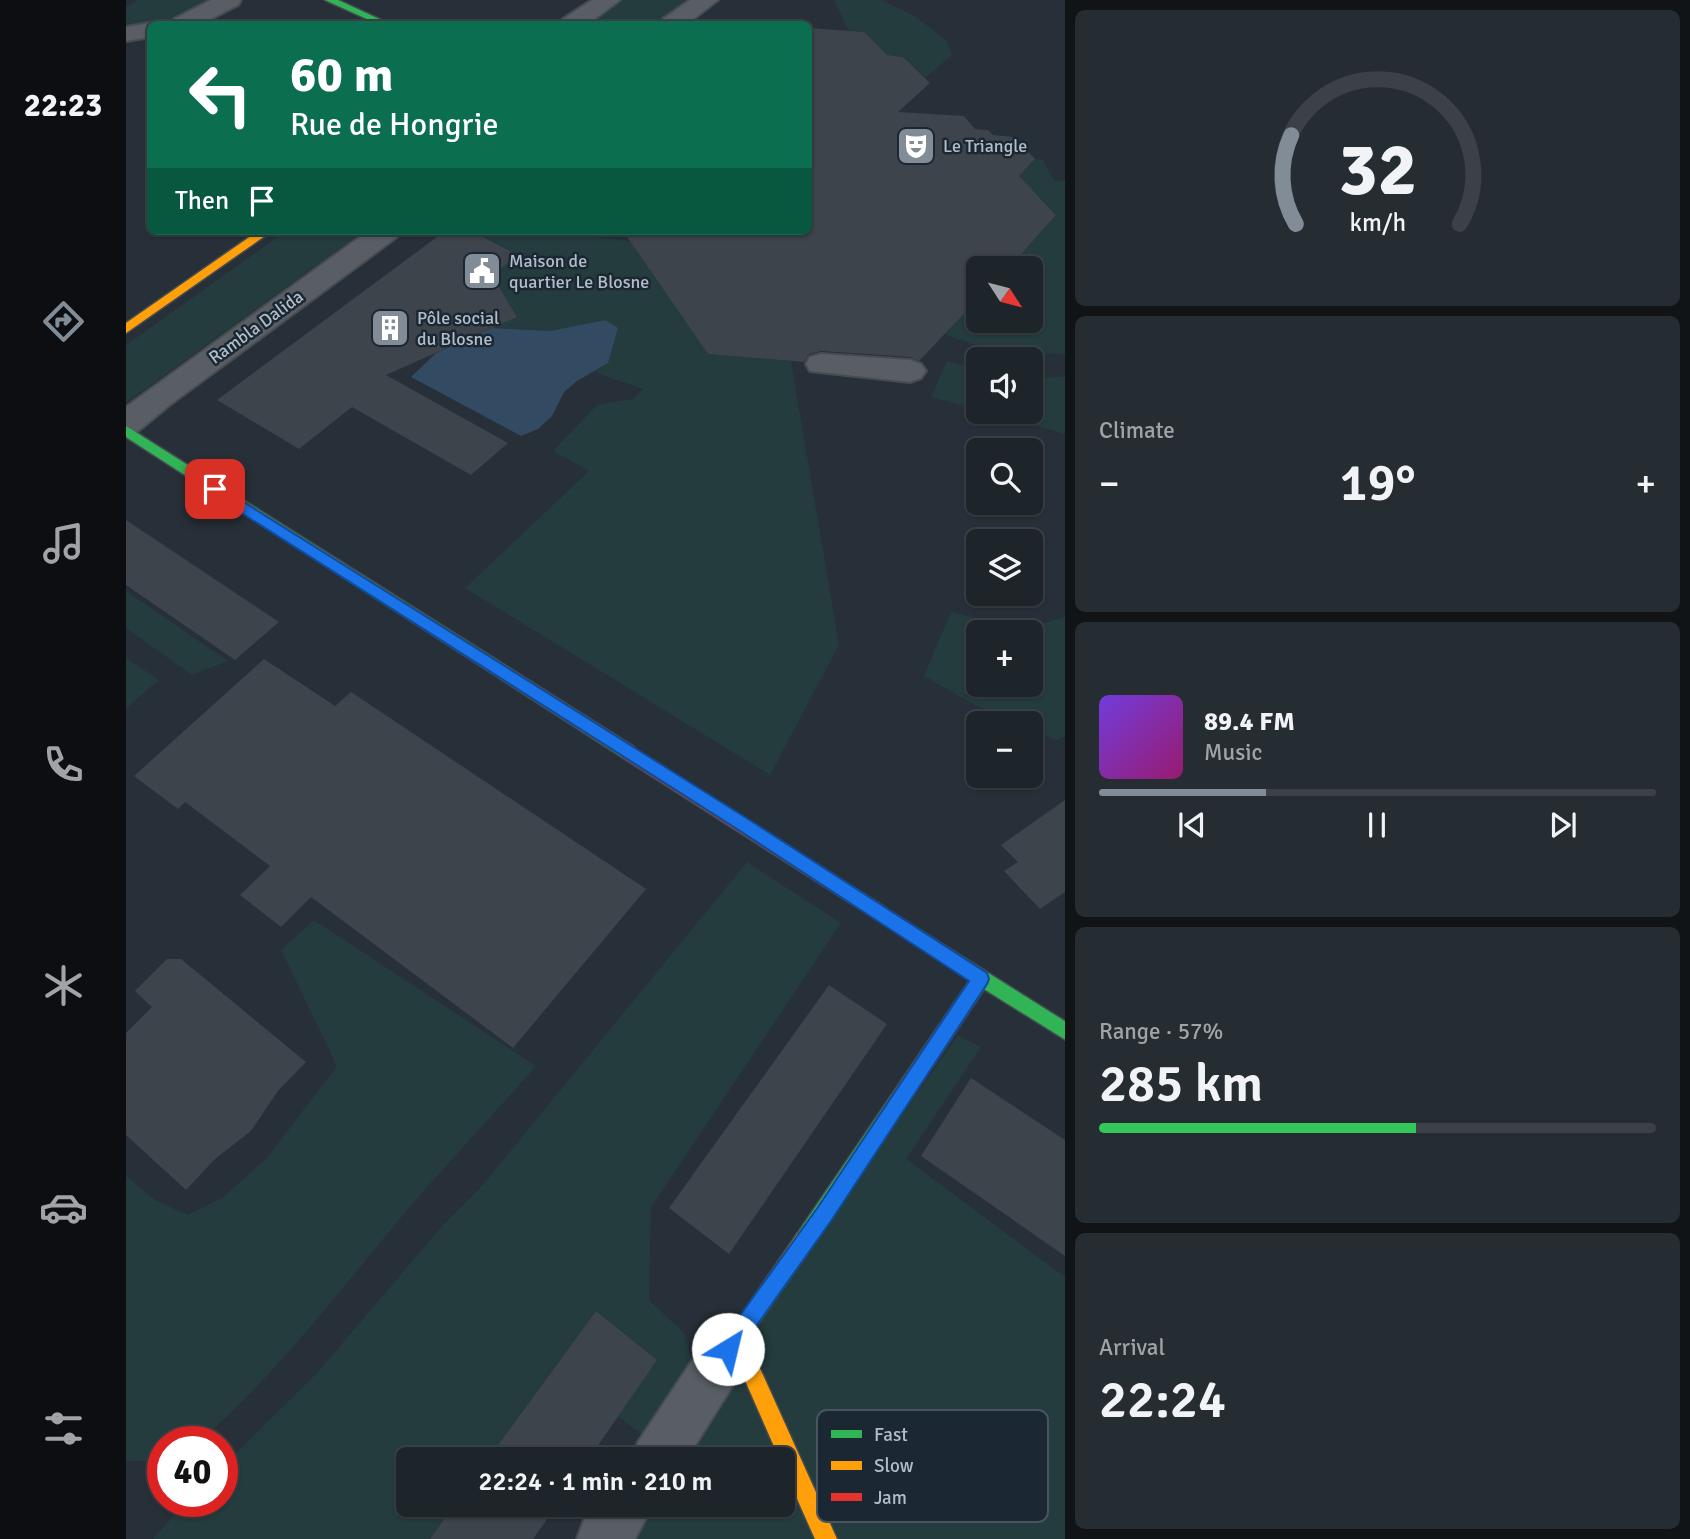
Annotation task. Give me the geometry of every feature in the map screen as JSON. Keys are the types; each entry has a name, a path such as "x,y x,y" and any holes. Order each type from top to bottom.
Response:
{"street":[{"path":"189,21 229,0"},
{"path":"330,0 378,21"},
{"path":"576,21 608,0"},
{"path":"676,21 706,0"},
{"path":"126,33 147,30"},
{"path":"126,330 260,235"},
{"name":"Rambla Dalida","path":"126,424 160,396 381,235"},
{"path":"821,364 910,371"},
{"path":"126,431 1065,1032"},
{"path":"664,1447 728,1349 824,1214 981,979"},
{"path":"728,1349 751,1371 817,1519"},
{"path":"603,1539 619,1517"},
{"path":"818,1522 826,1539"}],"green space":[{"path":"138,0 218,0 181,20 147,21 147,26 126,29 126,7"},
{"path":"618,0 687,0 657,21 586,21"},
{"path":"834,0 881,0 915,16 946,40 952,55 925,78 903,57 887,55 864,32 848,30"},
{"path":"1035,159 1043,160 1054,181 1065,180 1065,354 1043,353 1043,347 990,347 945,334 966,312 966,333 1043,333 1043,256 1020,256 1056,215 1038,195 1022,194 1012,183"},
{"path":"280,235 358,235 126,403 126,345"},
{"path":"479,235 593,235 630,241 708,354 791,361 839,645 770,775 465,588 589,471 553,451 597,405 633,399 643,389 594,372 608,363 605,320 550,331 492,328 516,317 492,275 518,255"},
{"path":"947,361 966,366 966,406 931,397"},
{"path":"1065,377 1065,434 1030,424 1043,424 1043,378"},
{"path":"126,591 228,661 192,675 126,628"},
{"path":"951,612 983,620 966,620 966,697 1043,697 1043,624 1065,617 1065,736 1056,740 1043,734 1043,711 988,711 924,676"},
{"path":"126,658 159,680 126,708"},
{"path":"747,862 841,923 651,1207 649,1300 684,1333 692,1362 644,1436 618,1416 657,1360 596,1311 496,1447 396,1447 396,1517 446,1517 430,1539 153,1539 173,1517 238,1517 238,1451 317,1373 443,1225 481,1187"},
{"path":"314,920 536,1066 406,1212 298,1342 225,1418 216,1426 147,1426 147,1461 126,1461 126,1176 155,1200 188,1215 222,1198 267,1158 337,1066 281,950"},
{"path":"958,1035 981,1047 906,1159 1065,1277 1065,1539 615,1539 628,1517 795,1517 795,1447 670,1447"}],"water":[{"path":"605,320 618,328 608,363 577,381 564,392 552,416 538,429 521,436 411,377 436,353 492,328 550,331"}],"building":[{"path":"812,28 864,32 887,55 903,57 930,83 898,112 964,116 975,129 988,130 993,135 1014,137 1035,159 1019,176 1056,215 1020,256 966,256 966,312 919,361 910,357 821,351 809,354 804,362 708,354 626,235 812,235"},
{"name":"Pôle social du Blosne","path":"440,235 479,235 518,255 492,275 517,317 386,375 508,443 471,475 352,407 299,449 217,400"},
{"path":"126,520 279,622 235,660 126,585"},
{"path":"264,659 335,706 351,692 646,889 513,1048 311,897 281,927 240,895 270,866 185,802 178,809 134,776"},
{"path":"1065,800 1065,892 1040,909 1004,871 1018,862 1001,845"},
{"path":"167,959 181,959 306,1062 278,1091 251,1131 215,1159 186,1190 126,1135 126,1033 152,1007 135,991"},
{"path":"829,985 887,1024 729,1254 669,1208"},
{"path":"971,1078 1065,1140 1065,1256 921,1156"},
{"path":"596,1311 657,1360 597,1447 497,1447"},
{"path":"446,1517 549,1517 533,1539 430,1539"}],"traffic: fast":[{"path":"330,0 378,21"},
{"path":"126,431 628,752"},
{"path":"877,911 1065,1031"},
{"path":"804,1241 981,979"}],"traffic: slow":[{"path":"126,329 260,235"},
{"path":"804,1241 728,1349 751,1371 817,1519"},
{"path":"818,1522 826,1539"}],"traffic: jam":[{"path":"628,752 877,911"}],"place":[{"name":"Le Triangle","path":"916,146"},
{"name":"Maison de quartier Le Blosne","path":"482,271"},
{"name":"Pôle social du Blosne","path":"390,328"}],"route":[{"path":"215,489 743,824 981,979 824,1214 728,1349"}]}
